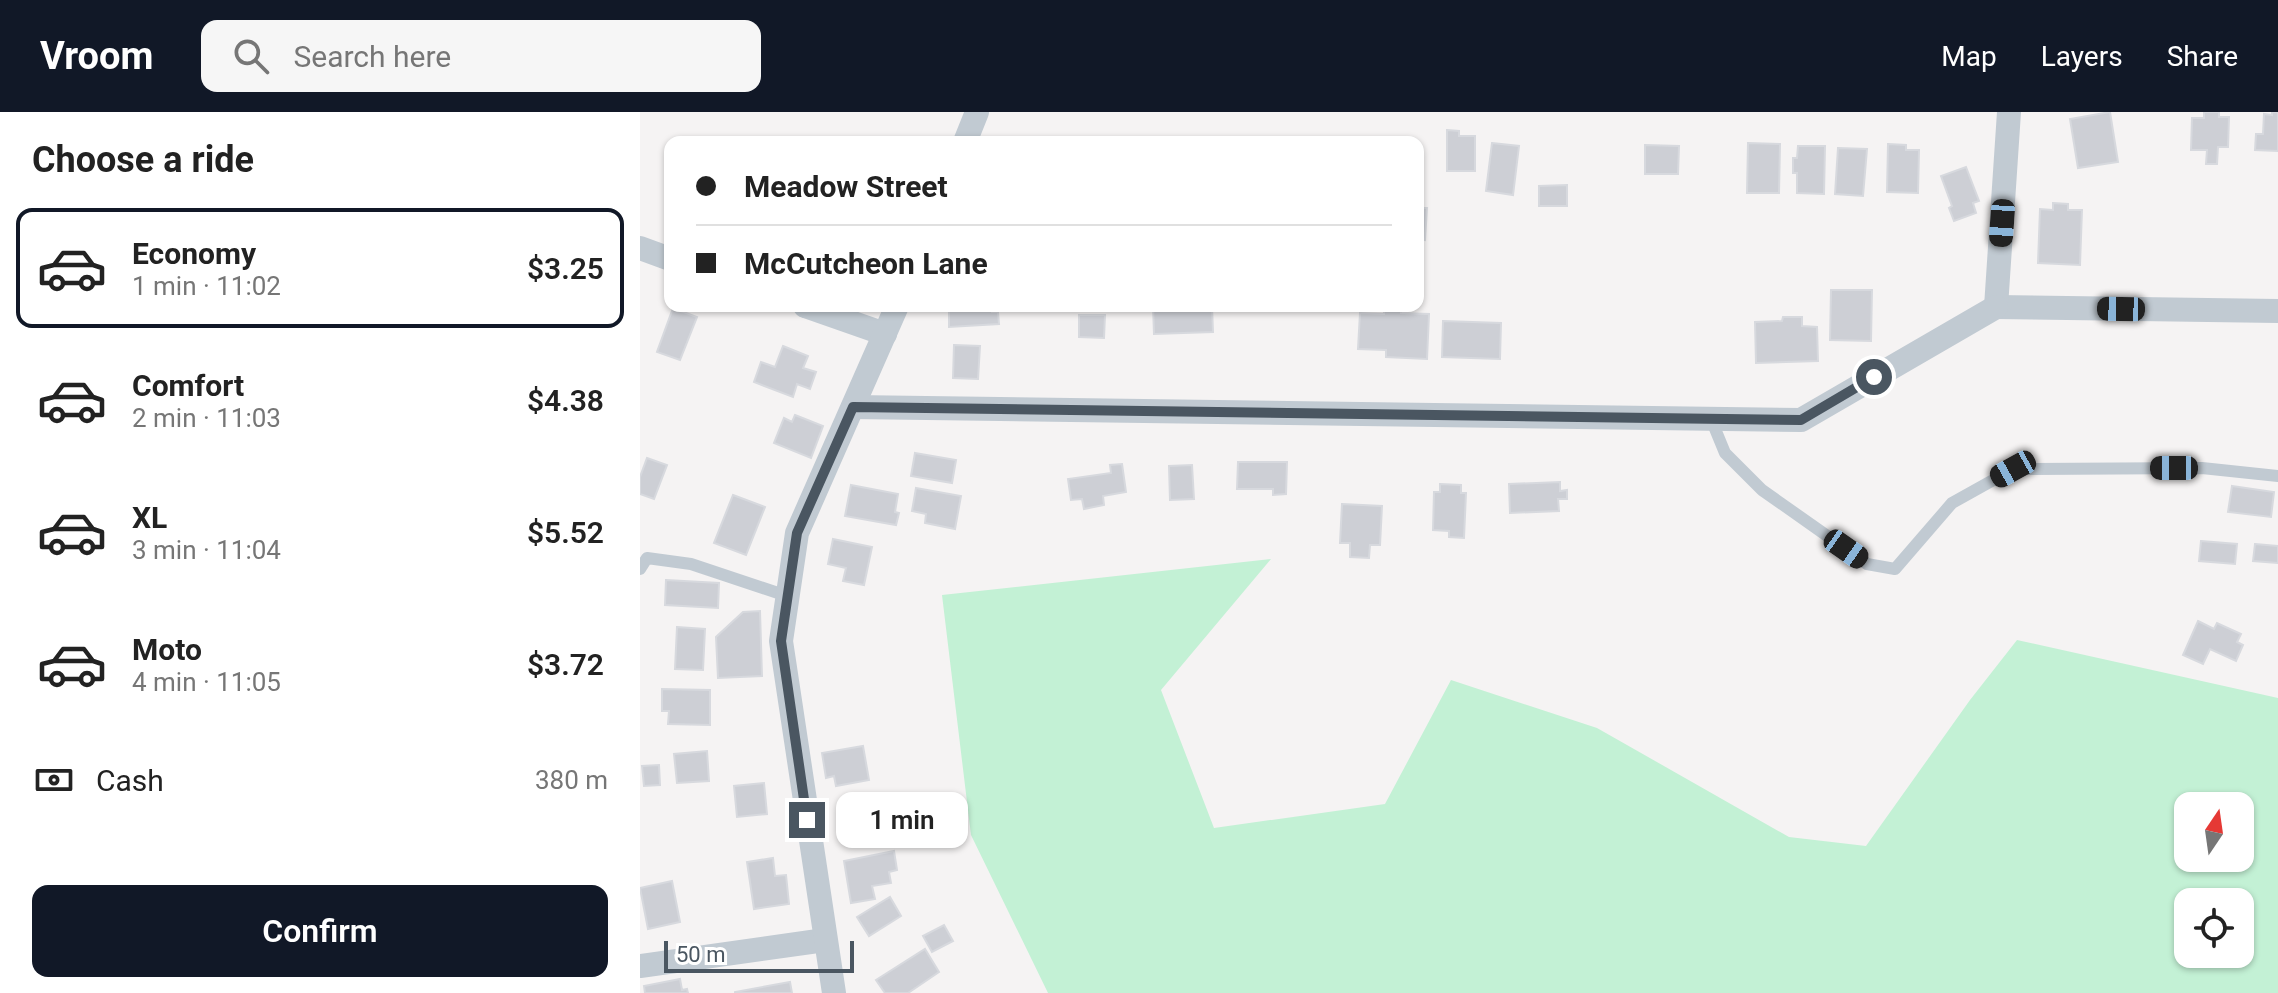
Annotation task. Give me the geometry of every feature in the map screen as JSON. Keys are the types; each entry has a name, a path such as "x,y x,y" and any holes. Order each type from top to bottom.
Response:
{"street":[{"path":"967,136 977,112"},
{"path":"1996,307 2009,112"},
{"path":"640,248 664,257"},
{"path":"853,407 1801,420 1996,307 2278,311"},
{"path":"822,312 885,334"},
{"path":"834,993 781,641 797,533 894,312"},
{"path":"640,966 825,940"}],"lane":[{"path":"1711,419 1725,453 1762,490 1867,564 1895,569 1952,503 2013,469 2202,468 2278,476"},
{"path":"640,569 647,558 691,564 787,596"}],"green space":[{"path":"1271,559 1161,690 1214,828 1385,804 1451,680 1597,728 1789,837 1866,846 1970,700 2017,640 2278,698 2278,993 1048,993 971,835 942,595"}],"building":[{"path":"2110,112 2118,162 2078,168 2070,119"},
{"path":"2204,112 2219,112 2219,117 2229,117 2228,147 2218,147 2217,164 2206,164 2207,150 2191,150 2192,118 2204,118"},
{"path":"2272,112 2278,112 2278,151 2255,150 2256,134 2263,134 2264,114 2272,115"},
{"path":"1447,130 1459,131 1459,136 1475,136 1475,171 1447,171"},
{"path":"1492,143 1519,146 1513,195 1486,191"},
{"path":"1748,143 1780,144 1779,193 1747,193"},
{"path":"1888,144 1906,145 1906,150 1919,150 1918,193 1887,192"},
{"path":"1645,145 1679,146 1678,174 1645,174"},
{"path":"1798,146 1825,146 1824,194 1797,193 1793,158 1797,158"},
{"path":"1838,148 1867,149 1863,196 1835,194"},
{"path":"1966,167 1979,201 1973,203 1976,213 1954,221 1941,176"},
{"path":"1567,185 1567,206 1539,206 1539,186"},
{"path":"2053,203 2068,204 2068,210 2082,210 2080,265 2038,263 2040,209 2053,210"},
{"path":"1424,208 1427,208 1425,240"},
{"path":"1831,290 1872,290 1871,341 1830,340"},
{"path":"672,312 697,317 680,360 657,352"},
{"path":"949,312 998,312 999,324 949,327"},
{"path":"1153,312 1212,312 1213,332 1154,334"},
{"path":"1360,313 1429,314 1427,359 1386,357 1386,350 1358,349"},
{"path":"1079,315 1105,315 1104,338 1079,337"},
{"path":"1783,317 1802,317 1802,326 1817,327 1818,361 1756,363 1755,322 1782,321"},
{"path":"1443,321 1501,323 1500,359 1442,357"},
{"path":"954,345 980,346 978,379 953,378"},
{"path":"783,346 808,356 803,368 816,372 810,389 797,384 793,397 754,382 761,362 775,367"},
{"path":"795,415 823,426 811,458 774,443 784,418 792,422"},
{"path":"915,453 956,460 952,483 911,476"},
{"path":"647,458 667,465 654,499 640,494 640,477"},
{"path":"1238,462 1287,462 1286,494 1273,495 1273,489 1237,489"},
{"path":"1122,464 1126,492 1103,496 1104,505 1084,509 1082,499 1071,500 1068,479 1111,473 1110,465"},
{"path":"1192,465 1194,499 1170,500 1169,466"},
{"path":"1560,482 1560,491 1567,490 1567,499 1558,499 1559,511 1510,513 1509,484"},
{"path":"1440,484 1461,485 1461,493 1466,493 1464,538 1449,537 1449,531 1433,530 1434,492 1440,492"},
{"path":"851,485 898,494 896,525 845,516"},
{"path":"2232,486 2274,492 2271,517 2228,512"},
{"path":"916,488 961,496 955,529 925,523 926,514 912,511"},
{"path":"733,495 765,507 746,555 714,543"},
{"path":"1342,504 1382,506 1380,545 1370,545 1369,558 1350,557 1350,543 1340,543"},
{"path":"833,539 872,547 864,585 843,581 846,568 828,564"},
{"path":"2201,541 2237,544 2235,564 2199,561"},
{"path":"2255,544 2278,546 2278,563 2253,561"},
{"path":"666,580 719,583 718,608 665,605"},
{"path":"760,611 762,676 718,678 716,637 743,612"},
{"path":"2198,621 2214,629 2217,623 2241,634 2237,642 2243,645 2236,661 2210,649 2203,664 2183,655"},
{"path":"677,627 705,629 703,670 675,669"},
{"path":"662,689 710,690 710,725 668,724 669,711 662,711"},
{"path":"863,746 869,780 836,786 834,776 826,778 822,753"},
{"path":"707,751 709,781 677,783 674,754"},
{"path":"659,765 660,785 644,786 642,766"},
{"path":"764,783 767,814 737,817 734,786"},
{"path":"894,851 897,870 889,872 891,883 872,886 875,899 851,903 844,861"},
{"path":"773,858 775,876 786,875 789,904 754,909 747,862"},
{"path":"672,881 680,922 648,929 640,888"},
{"path":"890,897 901,916 869,936 857,917"},
{"path":"944,925 953,941 932,952 923,936"},
{"path":"925,949 939,972 908,993 885,993 876,980"},
{"path":"680,979 682,990 687,989 688,993 645,993 644,986"},
{"path":"790,982 792,993 735,993 735,992"}],"route":[{"path":"807,820 781,641 797,533 853,407 1801,420 1874,377"}]}
